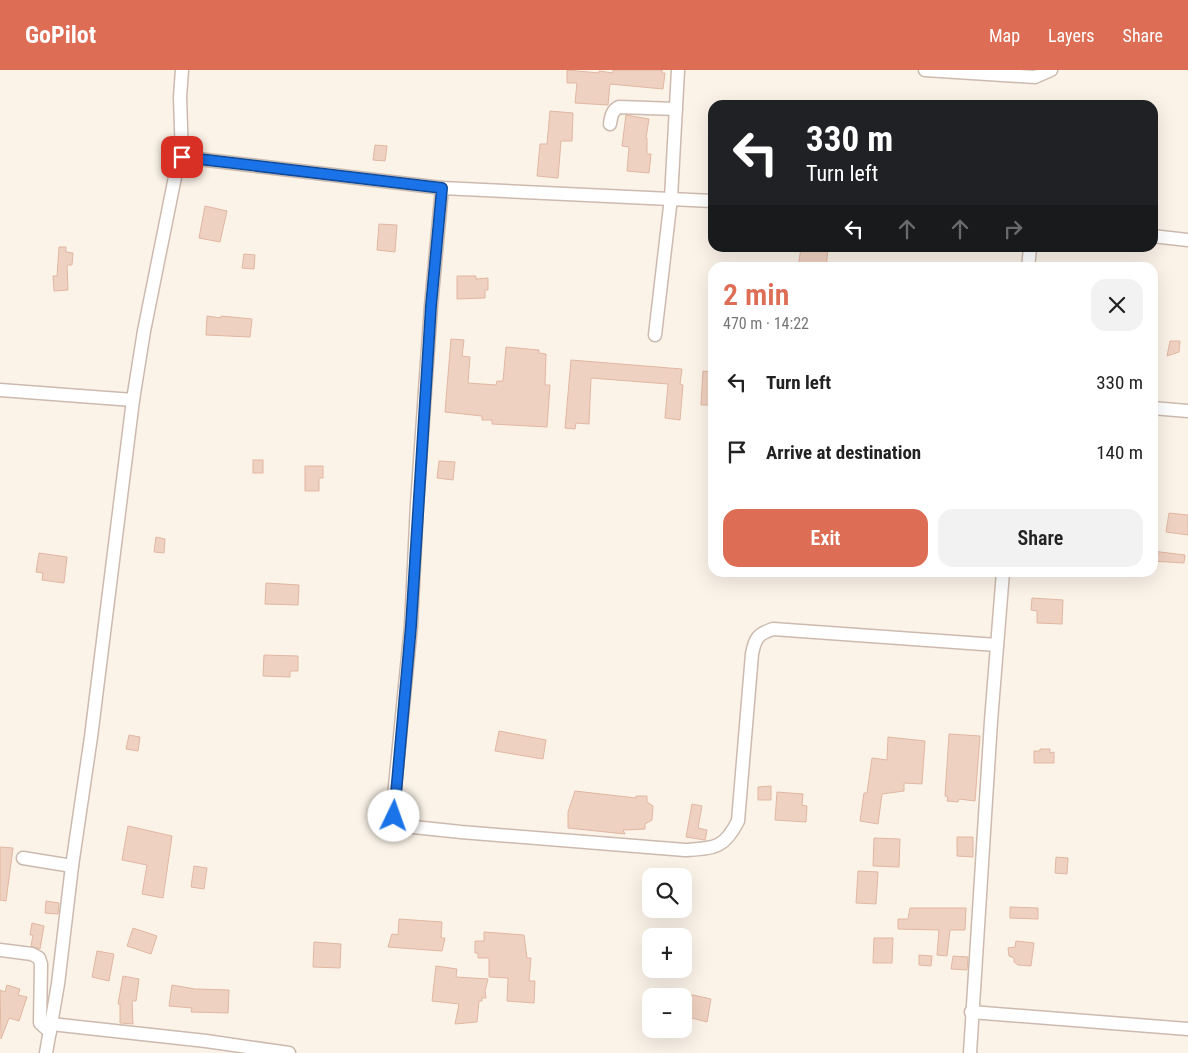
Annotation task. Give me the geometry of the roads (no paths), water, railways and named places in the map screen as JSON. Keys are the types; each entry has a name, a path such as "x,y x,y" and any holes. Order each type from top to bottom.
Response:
{"street":[{"path":"46,1053 91,737 133,400 144,331 169,206 182,157 180,97 182,70"},
{"path":"655,335 671,198 678,70"},
{"path":"925,70 1035,78 1051,70"},
{"path":"610,124 614,109 619,107 676,109"},
{"path":"182,157 442,188 708,201"},
{"path":"442,188 431,306 411,626 393,806 397,822 404,826 461,832 685,850 708,848 723,844 732,834 738,821 752,654 754,643 761,633 773,629 997,645"},
{"path":"1158,237 1188,240"},
{"path":"0,390 133,400"},
{"path":"1158,408 1188,411"},
{"path":"970,1053 1003,577"},
{"path":"23,858 72,866"},
{"path":"0,950 32,954 39,958 41,964 40,1023 51,1028 206,1041 290,1053"},
{"path":"972,1012 1188,1030"}]}
